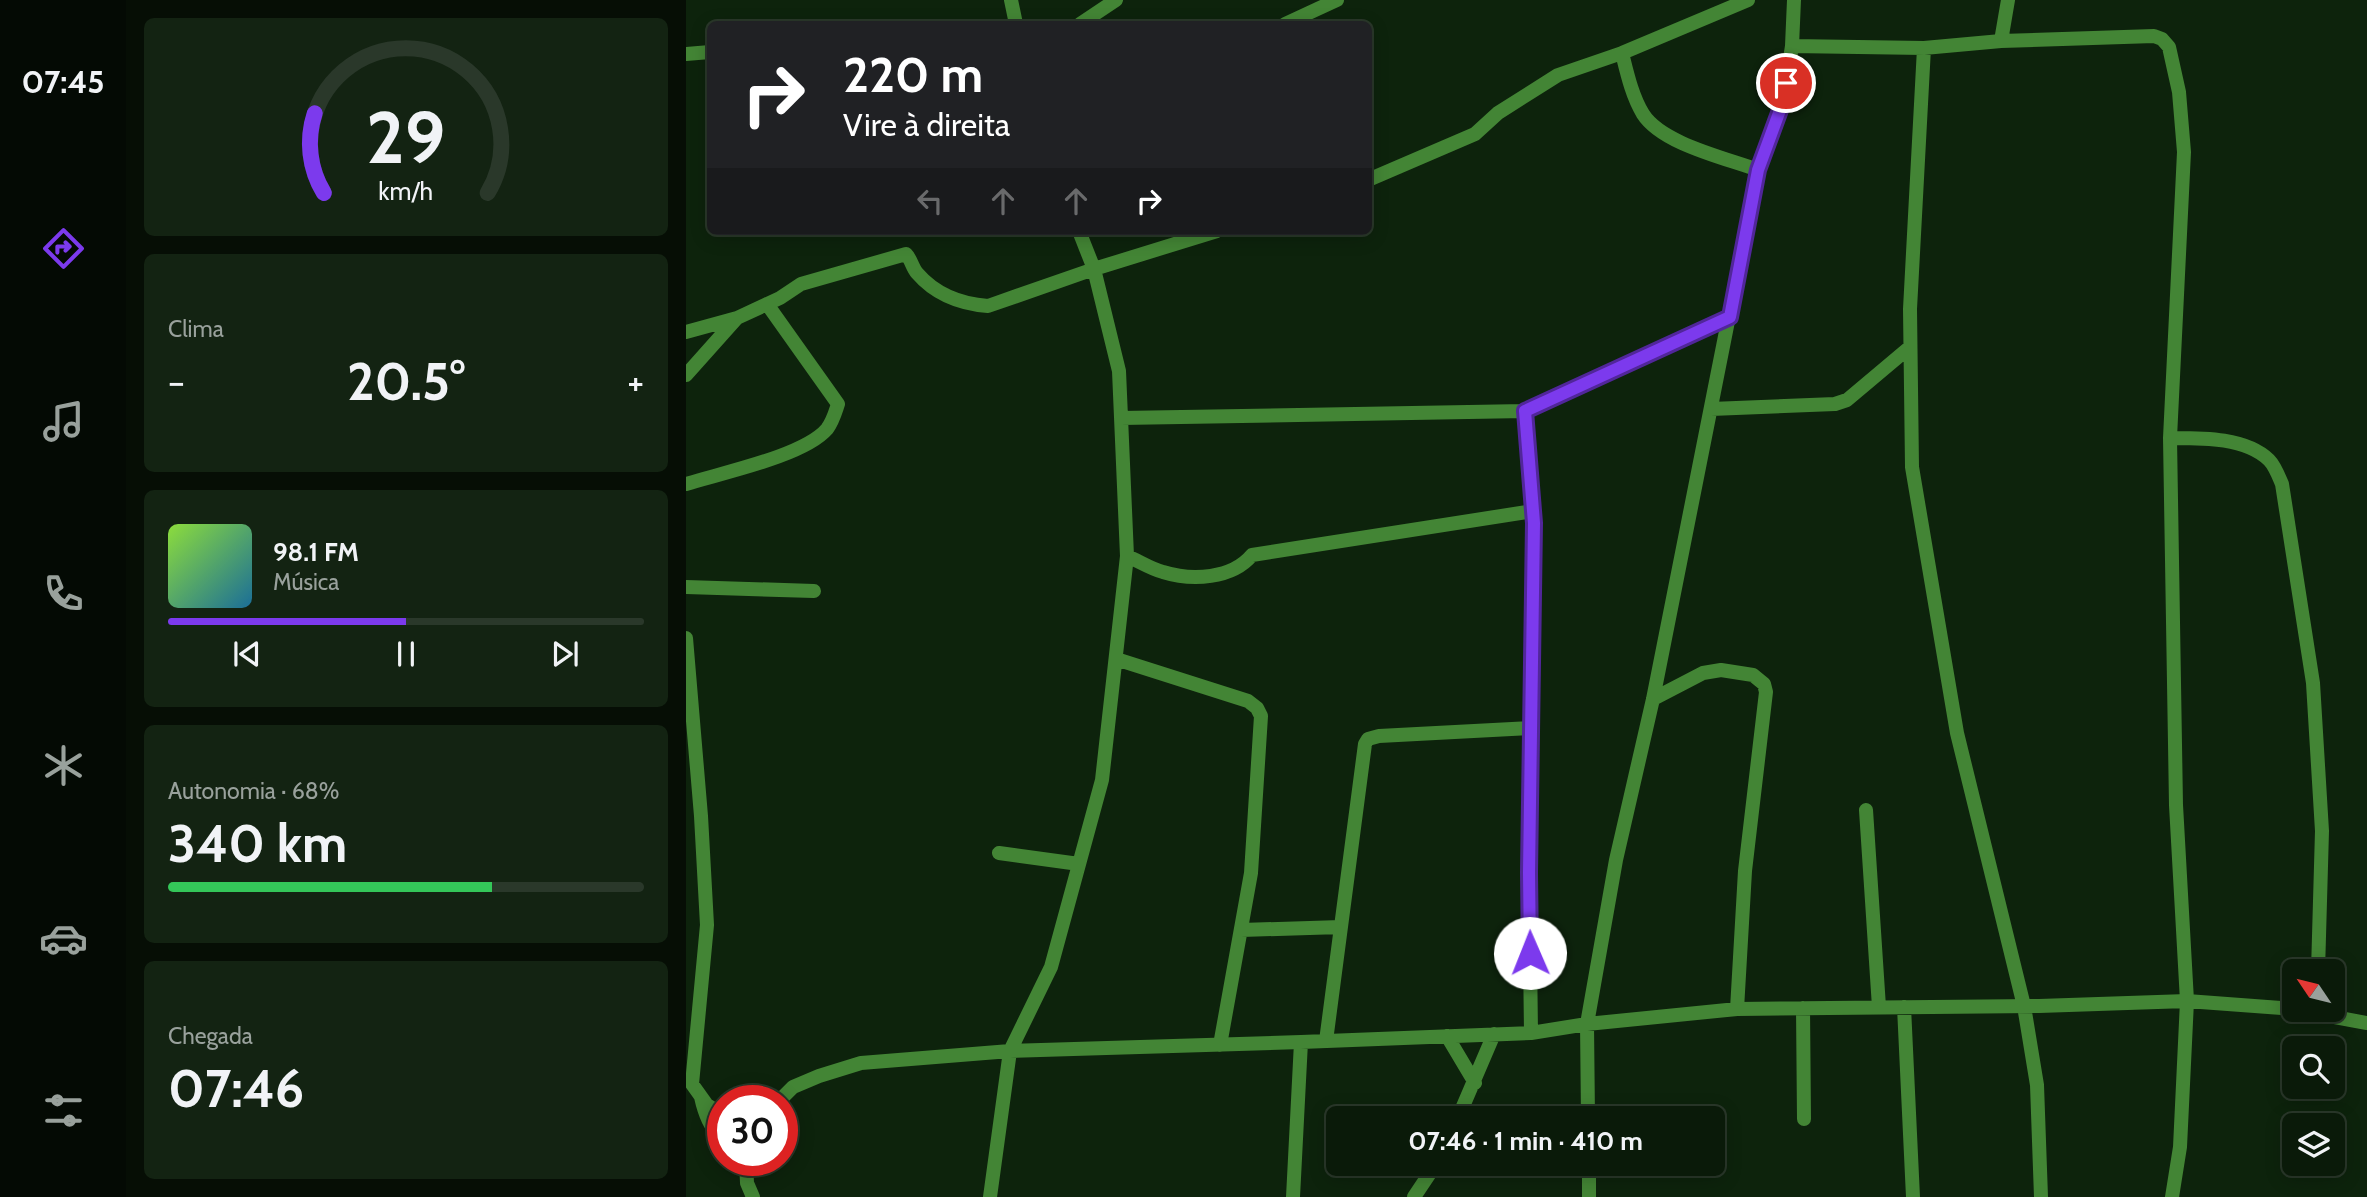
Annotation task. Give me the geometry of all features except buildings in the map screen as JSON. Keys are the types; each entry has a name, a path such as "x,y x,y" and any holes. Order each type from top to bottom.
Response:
{"street":[{"path":"1012,0 1016,21"},
{"path":"1084,21 1116,0"},
{"path":"1292,21 1337,0"},
{"path":"1372,178 1475,134 1498,113 1558,75 1622,53 1748,0"},
{"path":"1588,1106 1587,1024 1616,860 1653,699 1758,170 1783,102 1792,46 1794,0"},
{"path":"2001,41 2008,0"},
{"path":"1792,46 1924,48 2001,41 2154,36 2162,39 2169,47 2179,92 2184,152 2170,438 2176,805 2187,1001 2180,1147 2172,1197"},
{"path":"1924,48 1910,309 1912,467 1957,733 2024,1006 2037,1085 2041,1197"},
{"path":"686,54 707,52"},
{"path":"1622,53 1630,85 1642,113 1653,127 1670,138 1758,170"},
{"path":"990,1197 1010,1051 1051,967 1102,780 1127,556 1119,371 1094,269 1081,235"},
{"path":"686,332 737,318 802,284 906,254 915,271 954,300 988,306 1204,235"},
{"path":"686,484 776,457 810,442 825,431 834,419 838,404 767,304"},
{"path":"1121,418 1525,411 1730,317"},
{"path":"686,375 737,318"},
{"path":"1711,409 1835,404 1847,400 1910,347"},
{"path":"1525,411 1533,510 1529,873 1531,1033"},
{"path":"2170,438 2210,438 2242,444 2270,461 2282,484 2313,683 2322,831 2318,959"},
{"path":"1127,556 1163,573 1201,577 1234,570 1252,555 1533,510"},
{"path":"686,587 814,591"},
{"path":"686,638 694,816 707,925 689,1084 707,1105"},
{"path":"1115,659 1248,701 1257,708 1261,716 1251,873 1220,1045"},
{"path":"1653,699 1703,673 1721,670 1753,675 1765,684 1745,871 1737,1009"},
{"path":"1326,1041 1365,744 1368,739 1379,736 1531,728"},
{"path":"1866,810 1879,1007"},
{"path":"999,853 1079,864"},
{"path":"1241,930 1341,927"},
{"path":"798,1085 861,1063 1010,1051 1531,1033 1587,1024 1737,1009 2024,1006 2187,1001 2282,1009"},
{"path":"1904,1007 1913,1197"},
{"path":"1802,1008 1804,1119"},
{"path":"2345,1018 2367,1023"},
{"path":"1464,1106 1494,1034"},
{"path":"1447,1036 1475,1083"},
{"path":"1293,1197 1301,1042"},
{"path":"701,1097 707,1116"},
{"path":"746,1176 752,1197"},
{"path":"1414,1197 1428,1176"},
{"path":"1589,1176 1589,1197"}],"route":[{"path":"1530,953 1534,523 1525,411 1730,317 1758,170 1783,102 1786,83"}]}
